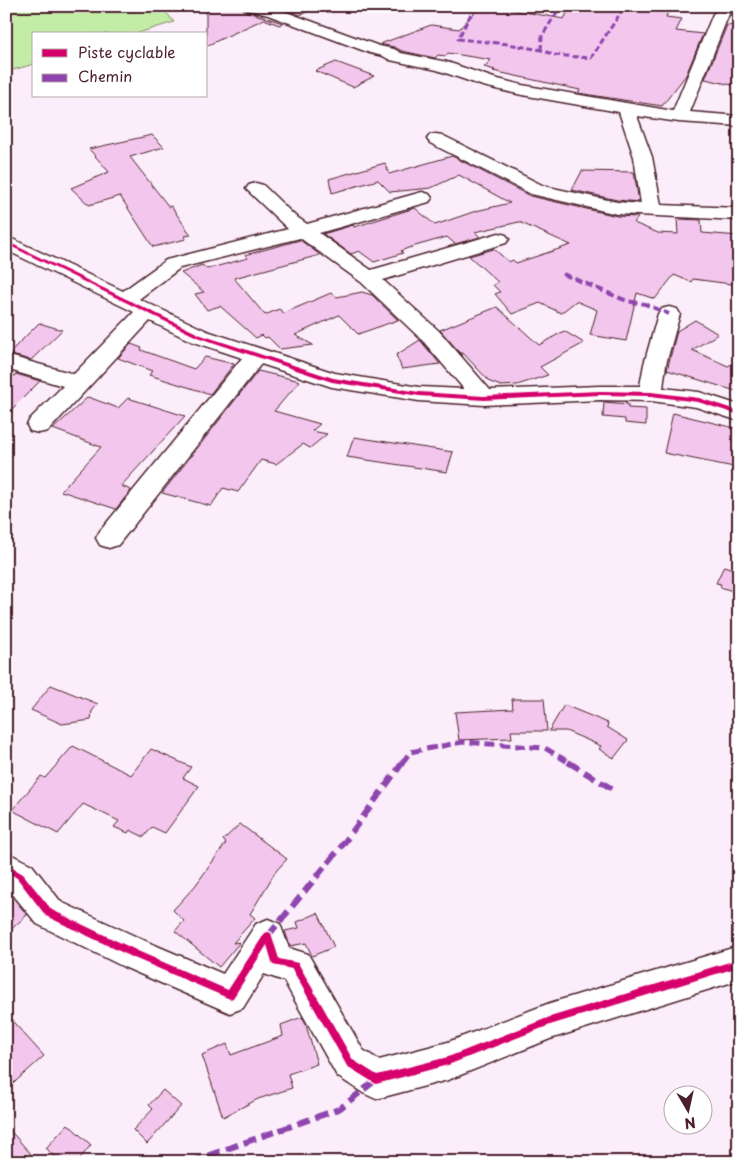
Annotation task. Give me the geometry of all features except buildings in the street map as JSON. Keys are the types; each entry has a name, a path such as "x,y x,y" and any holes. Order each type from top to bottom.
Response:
{"street":[{"path":"254,7 273,12 376,50 388,52 396,57 440,66 489,82 626,108 679,116 739,121"},
{"path":"679,116 721,14"},
{"path":"626,108 643,157 652,211"},
{"path":"436,139 538,190 617,208 739,214"},
{"path":"256,189 287,219 368,278 431,336 484,398"},
{"path":"125,299 173,264 358,217 422,198"},
{"path":"368,278 499,239"},
{"path":"6,242 199,336 332,380 419,394 484,398 600,393 651,394 699,400 739,413"},
{"path":"39,425 148,310"},
{"path":"651,394 655,364 669,314"},
{"path":"109,538 255,356"},
{"path":"6,362 79,383"},
{"path":"6,867 20,876 49,913 137,955 230,995 268,936 276,962 295,966 350,1063 376,1080 448,1061 550,1021 739,962"}],"green space":[{"path":"6,6 161,6 174,22 142,32 32,32 32,65 6,72"}],"marked path":[{"path":"475,6 458,39 508,44 541,50 555,55 591,58 625,6"},
{"path":"541,50 542,36 561,6"},
{"path":"563,274 627,301 645,304 669,314"},
{"path":"268,936 341,847 410,752 463,742 545,748 614,790"},
{"path":"190,1162 339,1109 376,1080"}],"cycle path":[{"path":"6,242 199,336 332,380 419,394 484,398 600,393 651,394 699,400 739,413"},
{"path":"6,867 20,876 49,913 137,955 230,995 268,936 276,962 295,966 350,1063 376,1080 448,1061 550,1021 739,963"}]}
